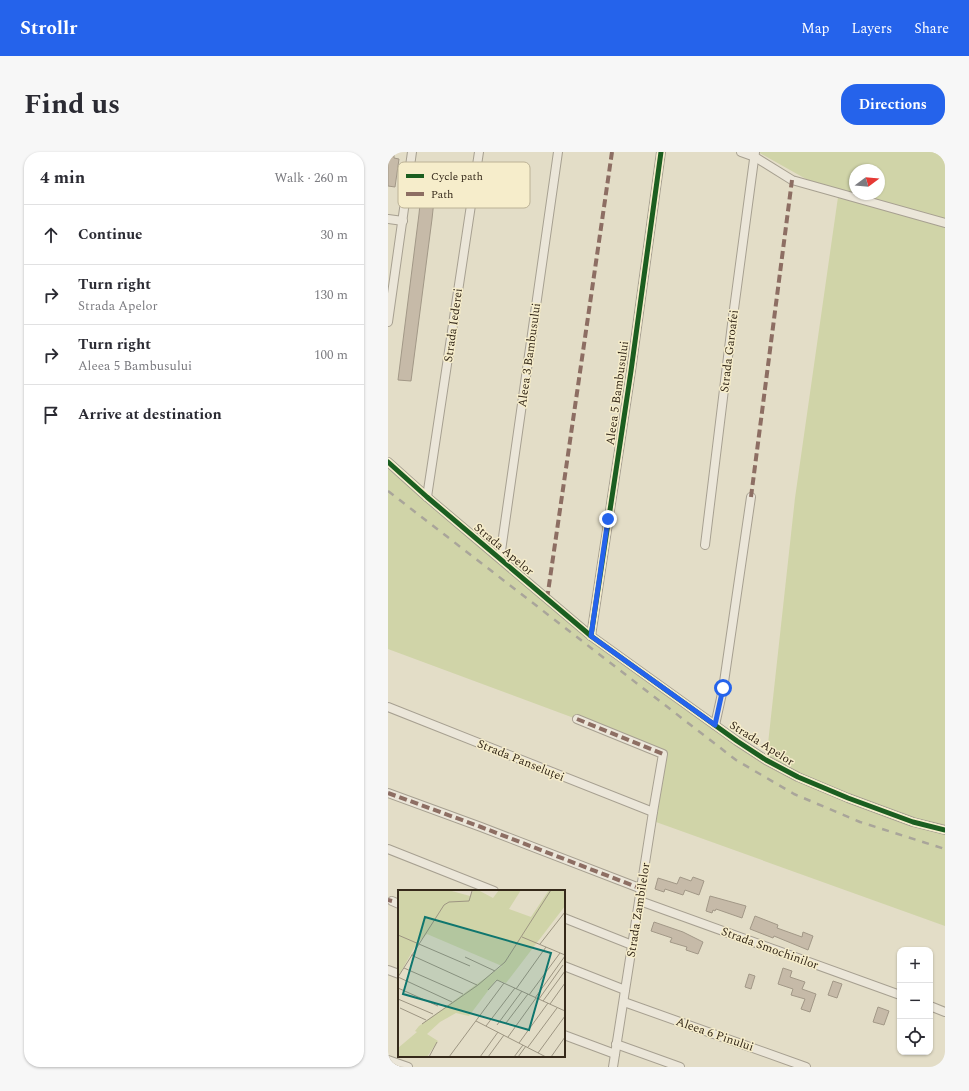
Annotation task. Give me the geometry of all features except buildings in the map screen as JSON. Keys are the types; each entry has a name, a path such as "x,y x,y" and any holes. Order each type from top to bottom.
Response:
{"street":[{"path":"411,162 412,152"},
{"name":"Strada Iederei","path":"477,162 479,152"},
{"name":"Aleea 3 Bambusului","path":"500,558 558,152"},
{"name":"Aleea 5 Bambusului","path":"591,636 630,379 661,152"},
{"path":"741,152 755,154 792,180 945,223"},
{"name":"Strada Garoafei","path":"705,545 732,324 755,154"},
{"path":"388,322 404,208"},
{"name":"Strada Iederei","path":"427,497 471,208"},
{"path":"388,219 402,221"},
{"name":"Strada Apelor","path":"388,462 591,636 766,760 798,777 848,798 914,822 945,830"},
{"path":"715,725 723,688 751,497"},
{"name":"Strada Panseluței","path":"388,708 653,812"},
{"name":"Strada Zambilelor","path":"578,719 663,754 613,1067"},
{"path":"388,792 642,889"},
{"path":"388,849 491,890"},
{"name":"Strada Smochinilor","path":"640,901 897,994"},
{"path":"565,918 632,945"},
{"path":"565,966 626,990"},
{"path":"388,970 398,974"},
{"name":"Aleea 6 Pinului","path":"624,1002 806,1067"},
{"path":"933,1007 945,1012"},
{"path":"565,1035 615,1054"},
{"path":"616,1044 680,1067"},
{"path":"388,1060 408,1067"}],"green space":[{"path":"758,152 945,152 945,926 656,822 660,750 388,649 388,469 610,656 720,733 766,762 795,498 838,197"}],"railway":[{"path":"388,491 736,760 794,794 860,822 945,849"}],"marked path":[{"path":"547,599 612,152"},
{"path":"751,497 792,180"},
{"path":"577,719 663,754"},
{"path":"388,793 642,889"},
{"path":"388,900 392,901"}],"cycle path":[{"path":"591,636 631,371 661,152"},
{"path":"388,462 591,636 737,741 766,760 798,777 848,798 913,822 945,830"}],"route":[{"path":"608,519 591,636 715,725 723,688"}]}
